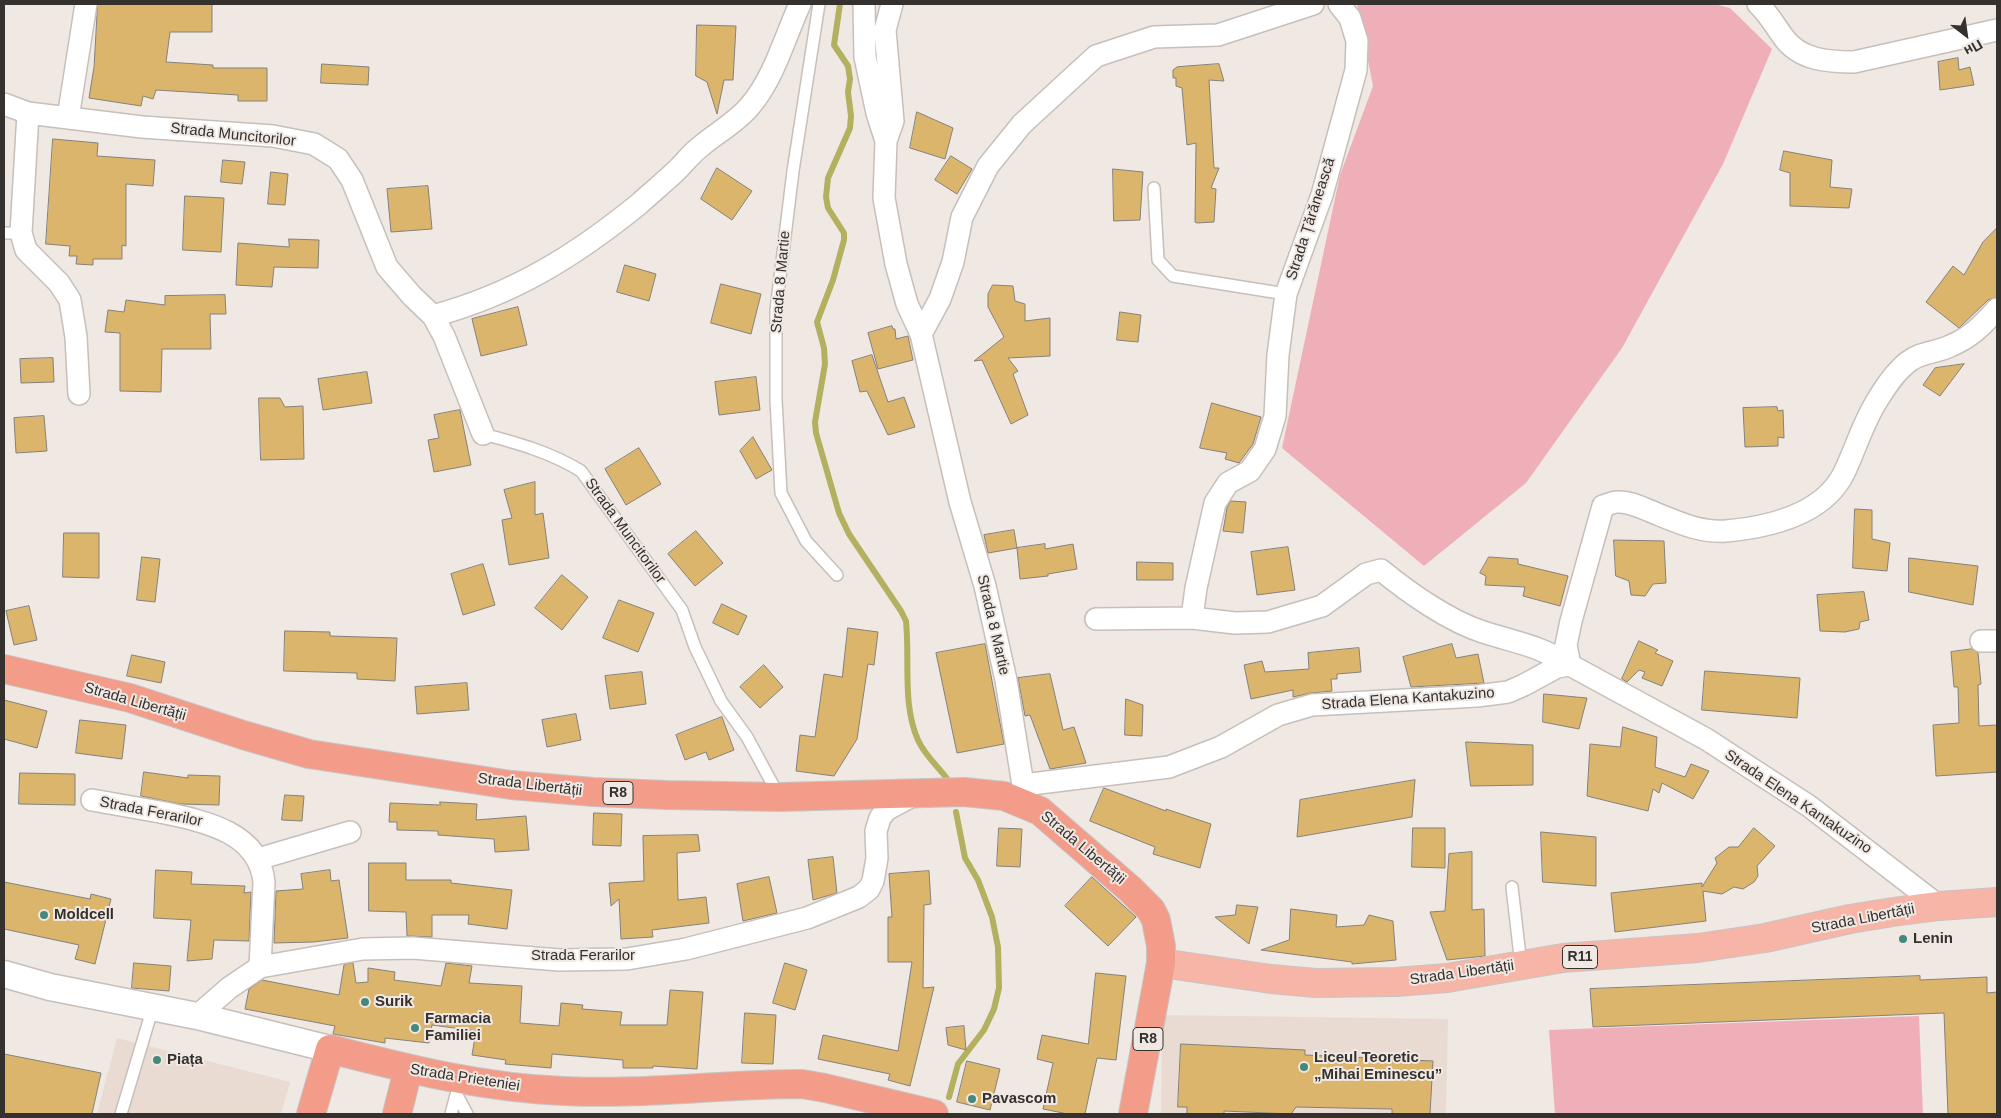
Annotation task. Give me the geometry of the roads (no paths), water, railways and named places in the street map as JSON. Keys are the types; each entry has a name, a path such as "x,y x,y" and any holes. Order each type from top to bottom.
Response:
{"highway":[{"name":"Strada Libertății","path":"4,669 121,696 278,746 337,759 551,790 780,797 964,792 1004,796 1022,793 1040,811 1077,840 1150,910 1160,932 1161,963"},
{"name":"R8","path":"1133,1114 1161,963"},
{"name":"Strada Prieteniei","path":"330,1049 408,1070 458,1087 610,1092 802,1084 934,1114"},
{"path":"311,1114 330,1049"},
{"path":"397,1114 408,1070"}],"main road":[{"name":"Strada Libertății","path":"1161,963 1271,979 1350,983 1447,978 1563,958 1698,948 1765,938 1850,919 1939,906 1997,902"}],"street":[{"path":"68,118 86,4"},
{"path":"434,316 490,298 537,276 589,242 638,204 678,169 699,147 729,126 750,106 769,75 800,4"},
{"name":"Strada 8 Martie","path":"864,4 865,57 877,113 886,141"},
{"name":"Strada 8 Martie","path":"892,4 885,30 894,121 886,141 884,198 896,264 907,304 922,334 960,502 985,586 1004,671 1022,793"},
{"path":"922,334 940,299 953,262 962,217 988,166 1022,124 1096,56 1154,38 1218,35 1313,4"},
{"name":"Strada Țărănească","path":"1286,294 1322,195 1356,70 1357,41 1350,18 1339,4"},
{"path":"1758,4 1791,47 1811,58 1834,62 1854,62 1997,30"},
{"name":"Strada Muncitorilor","path":"4,104 28,113 68,118 273,136 314,144 338,159 352,180 387,267 412,296 434,316 444,336 483,434"},
{"path":"28,113 12,233 59,283 70,300 76,337 79,394"},
{"path":"1192,618 1215,503 1228,483 1250,471 1264,449 1275,416 1286,294"},
{"path":"1570,665 1566,645 1602,506 1618,502 1638,506 1701,530 1726,531 1780,521 1802,514 1819,504 1836,487 1844,473 1866,419 1891,379 1908,362 1928,352 1948,347 1975,333 1997,309"},
{"path":"1096,619 1192,618 1235,623 1268,622 1322,606 1366,574 1381,570 1400,585 1458,621 1482,632 1548,651 1570,665"},
{"name":"Strada Elena Kantakuzino","path":"1022,793 1169,767 1221,746 1278,715 1312,705 1477,696 1508,692 1557,668 1570,665 1706,739 1809,806 1939,906"},
{"name":"Strada Ferarilor","path":"197,1016 229,988 260,967 363,950 413,948 559,960 627,959 749,934 807,918 859,897 873,881 877,858 876,831 880,818 886,810 916,794"},
{"name":"Strada Ferarilor","path":"92,800 197,819 227,831 251,849 258,859"},
{"path":"260,967 264,889 263,870 258,859 350,832"},
{"name":"Strada Prieteniei","path":"4,974 50,986 197,1016 330,1049"}],"lane":[{"name":"Strada 8 Martie","path":"819,4 793,171 776,310 776,400 781,493 806,541 837,574"},
{"name":"Strada Țărănească","path":"1154,188 1158,260 1173,276 1286,294"},
{"name":"Strada Muncitorilor","path":"483,434 543,451 560,458 581,471 682,610 695,647 721,702 747,737 780,797"},
{"path":"1512,887 1521,965"},
{"path":"121,1114 153,1007"},
{"path":"451,1114 458,1087"},
{"path":"458,1087 467,1114"}],"waterway":[{"path":"840,4 834,45 848,66 850,79 848,92 851,116 850,128 828,178 826,197 828,208 844,233 844,240 833,280 817,322 824,348 825,364 815,422 816,433 839,513 849,534 906,621 908,697 913,726 924,751 948,780"},
{"path":"949,1097 958,1064 984,1030 994,1009 999,988 998,947 992,917 978,880 965,858 956,812"}],"place":[{"name":"Moldcell","path":"44,915"},
{"name":"Lenin","path":"1903,939"},
{"name":"Surik","path":"365,1002"},
{"name":"Farmacia Familiei","path":"415,1028"},
{"name":"Piața","path":"157,1060"},
{"name":"Liceul Teoretic „Mihai Eminescu”","path":"1304,1067"},
{"name":"Pavascom","path":"972,1099"}]}
